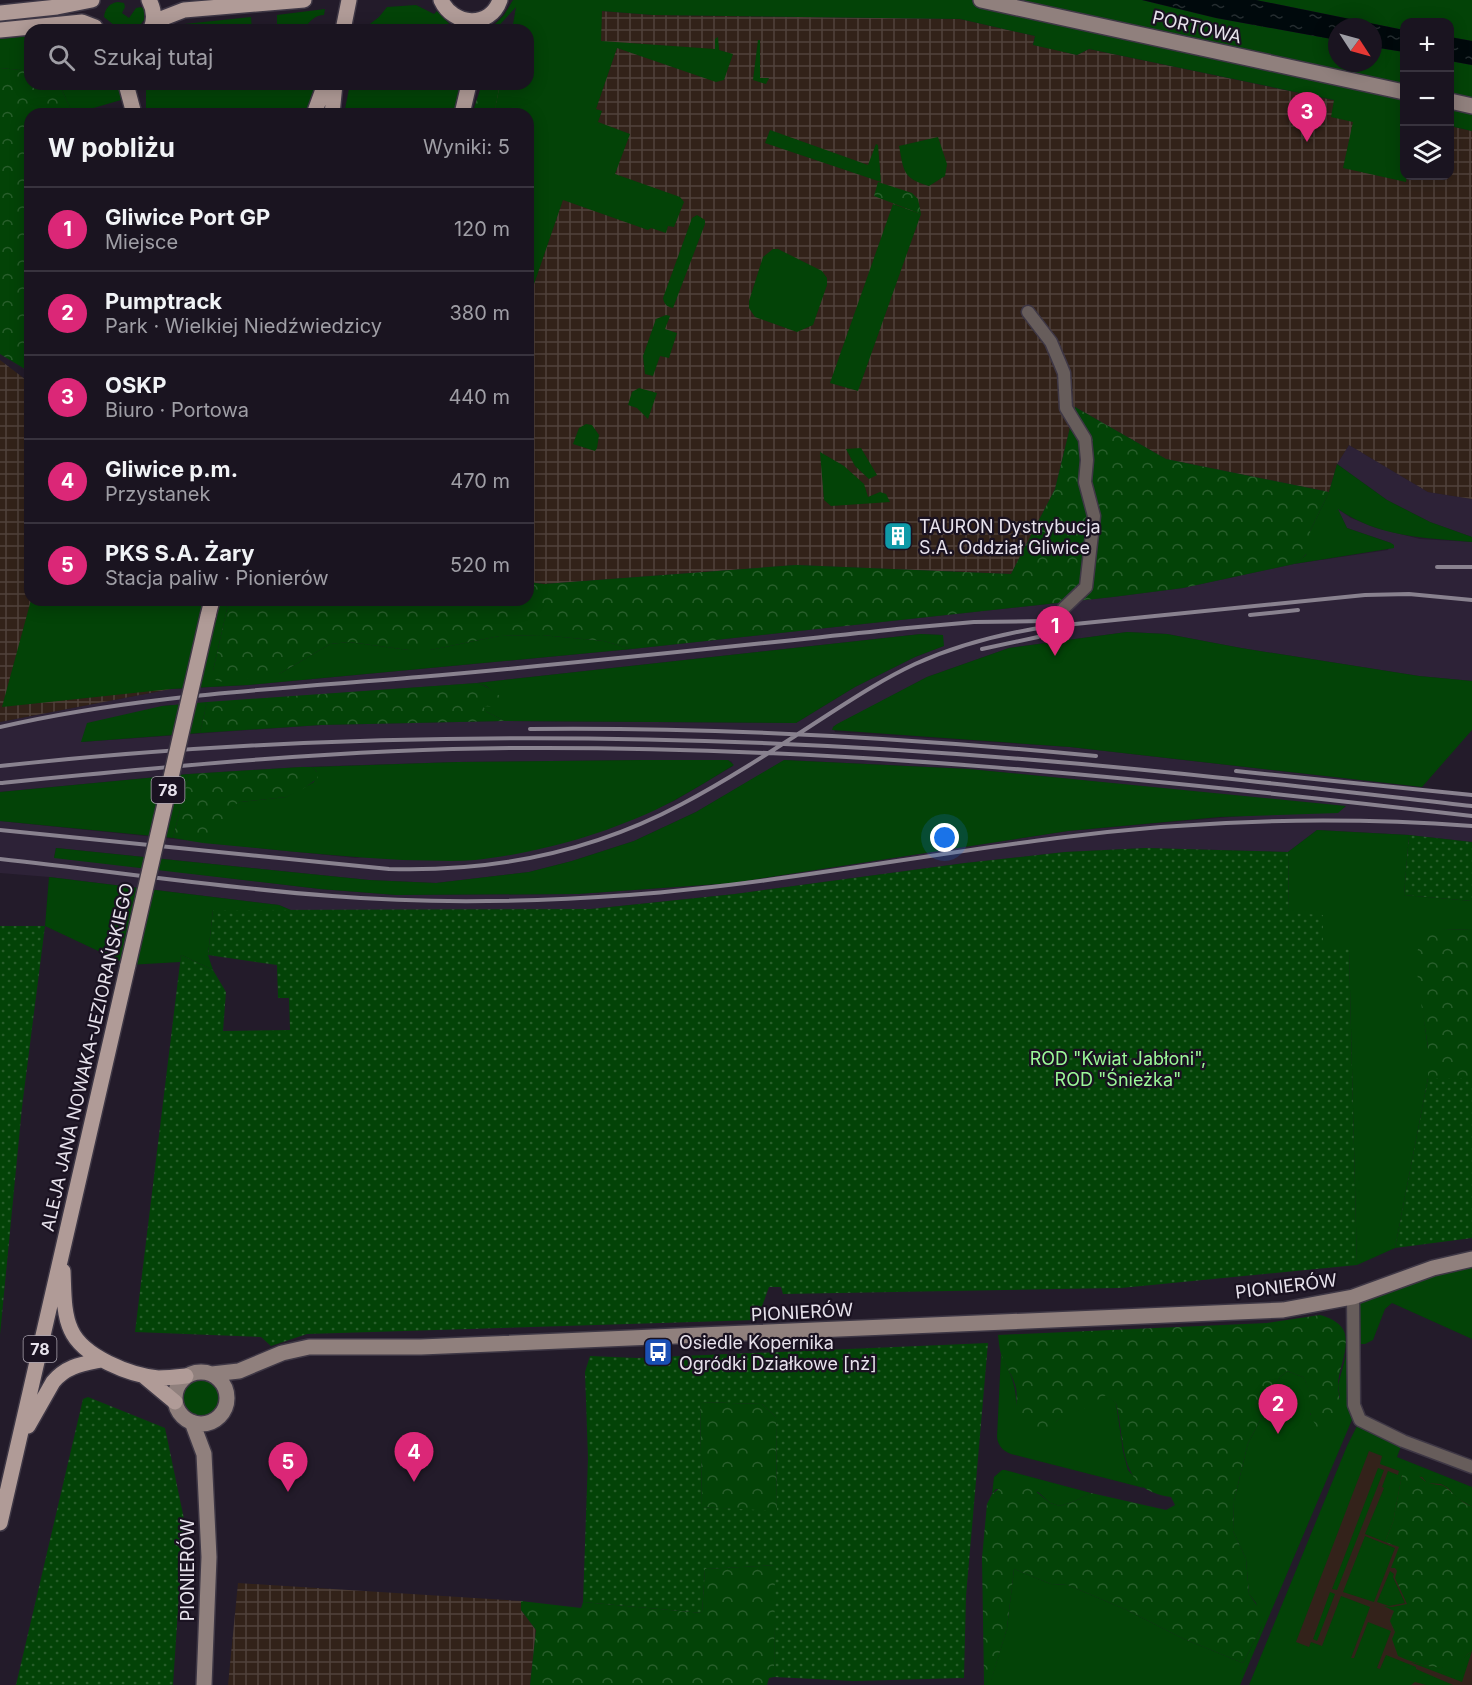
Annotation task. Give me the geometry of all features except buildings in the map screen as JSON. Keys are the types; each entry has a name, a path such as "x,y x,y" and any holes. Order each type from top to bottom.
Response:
{"main road":[{"path":"0,14 57,8 92,0"},
{"path":"95,24 94,7 98,0"},
{"path":"149,0 153,7 152,24"},
{"path":"156,24 184,10 304,0"},
{"path":"344,24 349,0"},
{"path":"441,0 457,23 464,20 483,24 500,0"},
{"path":"62,24 82,22 87,24"},
{"path":"0,30 24,28"},
{"path":"128,90 133,108"},
{"path":"135,108 137,90"},
{"path":"316,108 323,90"},
{"path":"326,108 331,90"},
{"path":"332,108 333,90"},
{"name":"ALEJA JANA NOWAKA-JEZIORAŃSKIEGO","path":"0,1523 210,606"},
{"path":"62,1256 68,1323 78,1341 101,1360 143,1375 158,1378 186,1376"},
{"path":"19,1443 52,1382 76,1365 101,1360"},
{"path":"143,1375 175,1402"}],"street":[{"name":"PORTOWA","path":"981,0 1400,91"},
{"path":"1454,102 1472,106"},
{"path":"1028,312 1051,342 1064,373 1066,408 1085,439 1087,460 1085,482 1094,516 1086,586 1064,608"},
{"name":"PIONIERÓW","path":"212,1374 239,1371 282,1353 309,1347 421,1347 1283,1310 1353,1297 1433,1268 1472,1259"},
{"path":"1353,1297 1354,1405 1360,1420 1403,1441 1472,1467"},
{"name":"PIONIERÓW","path":"227,1397 240,1377 255,1365"},
{"path":"200,1371 212,1374 223,1383 227,1397 224,1410 218,1418 205,1423 192,1422 180,1414 175,1402 176,1388 186,1376 200,1371"},
{"name":"PIONIERÓW","path":"204,1685 209,1567 204,1454 210,1431 218,1418"},
{"name":"PIONIERÓW","path":"192,1422 204,1454"}],"shaded area":[{"path":"601,11 653,15 960,19 1035,36 1033,44 1077,55 1089,49 1400,114 1400,180 1454,180 1454,127 1472,131 1472,499 1428,492 1349,445 1337,464 1329,492 1166,459 1075,407 1055,489 1011,574 796,565 544,584 534,583 534,108 492,108 496,90 534,90 534,25"},
{"path":"0,360 24,378 24,606 189,606 171,689 0,722"},
{"path":"1349,445 1428,492 1472,499 1472,537 1430,522 1387,500 1337,464"},
{"path":"1329,492 1338,509 1351,518 1376,528 1420,539 1472,542 1472,681 1419,676 1167,634 1127,632 1009,648 927,677 833,727 835,732 1070,747 1472,793 1472,842 1409,835 1317,830 1288,852 1146,848 1065,852 735,894 591,909 293,911 279,905 0,873 0,821 356,858 624,822 674,801 733,766 728,760 641,760 301,767 189,774 0,792 0,722 171,689 249,685 632,649 1113,597 1183,588 1294,564 1388,550 1391,543 1347,528","holes":["921,634 942,635 943,646 915,657 855,687 796,723 504,721 321,725 81,742 162,706 477,683","785,760 969,769 1346,807 1068,831 732,883 578,894 396,895 320,889 54,857 56,848 369,880 436,883 529,872 634,841 696,812"]},
{"path":"1361,1446 1472,1489 1472,1685 1261,1685"},
{"path":"238,1583 521,1601 521,1610 536,1630 530,1685 228,1685"}],"green space":[{"path":"513,0 1142,0 1216,18 1328,38 1328,72 1382,72 1382,48 1400,51 1400,180 1406,180 1406,182 1343,168 1353,122 1331,117 1334,100 1089,49 1077,55 1033,45 1035,36 960,19 653,15 602,11 601,41 715,49 715,39 718,37 719,50 733,54 724,80 716,82 617,48 596,109 602,111 598,122 630,134 615,174 680,197 684,202 674,227 668,226 666,233 651,228 648,230 563,200 534,284 534,108 495,108 499,90 534,90 534,24 513,24 516,7 500,24 495,24"},
{"path":"1256,0 1472,0 1472,41 1454,38 1454,18 1400,18 1400,29 1382,26 1382,18 1345,18"},
{"path":"124,3 122,13 129,18 136,8 141,7 144,9 144,20 141,24 113,24 104,17 105,11 112,4"},
{"path":"416,5 434,14 437,11 449,24 370,24 387,7"},
{"path":"325,9 324,15 318,16 309,24 277,24 277,15"},
{"path":"251,17 252,24 184,24"},
{"path":"24,37 24,70 0,68 0,39"},
{"path":"758,40 760,40 760,78 769,78 766,84 753,80"},
{"path":"1454,62 1472,65 1472,131 1454,127"},
{"path":"0,68 24,70 24,90 62,90 70,108 24,108 24,368 0,354"},
{"path":"62,90 120,90 121,100 94,108 70,108"},
{"path":"146,90 314,90 309,108 146,108"},
{"path":"349,90 459,90 456,108 345,108"},
{"path":"480,90 499,90 495,108 474,108"},
{"path":"770,130 868,165 876,144 878,145 881,182 765,143"},
{"path":"938,137 947,164 945,176 929,186 914,180 906,172 899,146"},
{"path":"878,182 912,193 918,199 921,214 874,196"},
{"path":"893,204 921,214 858,391 830,383"},
{"path":"697,215 705,220 705,224 673,308 671,308 666,305 663,298 692,218"},
{"path":"773,249 778,249 822,271 827,278 827,285 813,325 797,332 755,317 749,308 749,301 763,257"},
{"path":"666,315 670,316 665,329 677,333 669,358 660,356 653,376 645,374 643,356 656,319"},
{"path":"639,388 657,393 648,419 637,408 628,405 632,392"},
{"path":"1075,407 1166,459 1329,492 1310,531 1311,546 1294,564 1183,588 632,649 604,641 542,635 499,636 430,650 409,650 349,642 330,644 279,674 218,682 214,678 213,671 228,606 534,606 534,583 544,584 796,565 1011,574 1055,489"},
{"path":"586,424 592,425 599,435 595,451 573,444 579,428"},
{"path":"861,448 877,475 869,479 855,466 846,449"},
{"path":"820,452 844,466 864,484 868,497 880,492 886,494 890,502 831,506 824,500"},
{"path":"1337,464 1387,500 1430,522 1472,537 1472,542 1386,531 1353,518 1338,509 1347,528 1391,543 1394,548 1294,564 1306,555 1310,531 1329,492"},
{"path":"29,606 228,606 213,671 279,674 330,644 349,642 409,650 430,650 499,636 542,635 604,641 632,649 249,685 171,689 2,707"},
{"path":"1127,632 1167,634 1419,676 1472,681 1472,730 1422,787 1070,747 832,730 837,724 927,677 1009,648"},
{"path":"921,634 943,635 944,646 915,657 855,687 796,723 504,721 487,712 482,706 503,700 486,686 477,683"},
{"path":"477,683 513,704 498,707 483,706 487,712 504,721 321,725 200,733 207,702"},
{"path":"207,702 200,733 81,742 87,723 162,706"},
{"path":"728,760 734,765 675,800 604,831 552,846 500,857 466,861 403,860 203,843 235,804 286,797 314,782 317,772 312,767 457,762"},
{"path":"784,760 969,769 1346,806 1338,813 1220,817 1068,831 732,883 578,894 396,895 320,889 54,858 56,848 369,880 436,883 529,872 634,841 696,812"},
{"path":"312,767 317,772 318,778 300,791 286,797 236,804 221,829 203,843 173,838 189,774"},
{"path":"189,774 173,838 0,821 0,792"},
{"path":"1317,830 1409,835 1404,895 1472,901 1472,930 1444,929 1418,952 1418,973 1428,1049 1428,1078 1395,1248 1357,1265 1349,950 1323,949 1289,913 1288,852"},
{"path":"1409,835 1472,842 1472,901 1404,895"},
{"name":"ROD \"Kwiat Jabłoni\", ROD \"Śnieżka\"","path":"1146,848 1288,852 1289,913 1323,915 1323,949 1349,949 1357,1265 1121,1288 783,1294 781,1287 769,1287 757,1320 307,1334 271,1346 261,1337 135,1332 181,955 213,970 226,992 223,1031 290,1030 289,998 278,998 277,965 208,955 213,910 591,909 735,894 1065,852"},
{"path":"49,877 279,905 293,911 213,910 208,955 213,970 181,955 180,962 128,965 45,926"},
{"path":"0,926 45,926 22,1107 0,1335"},
{"path":"1444,929 1472,930 1472,1078 1428,1078 1428,1050 1418,979 1417,952 1425,938"},
{"path":"1428,1078 1472,1078 1472,1238 1395,1248"},
{"path":"1472,1259 1472,1339 1392,1303 1385,1309 1373,1340 1365,1344 1349,1344 1353,1297"},
{"path":"1320,1315 1339,1324 1345,1334 1346,1347 1338,1379 1340,1409 1337,1423 1328,1430 1317,1428 1310,1413 1306,1382 1303,1377 1287,1371 1280,1377 1268,1396 1265,1411 1248,1443 1234,1501 1233,1531 1246,1559 1249,1594 1262,1613 1262,1626 1243,1663 1182,1638 1127,1610 1068,1585 1051,1584 1014,1569 1007,1628 991,1681 984,1682 982,1558 987,1504 992,1494 1004,1485 1018,1482 1028,1485 1050,1503 1060,1506 1091,1493 1166,1510 1175,1505 1171,1497 1154,1493 1141,1485 1133,1475 1127,1462 1116,1403 1106,1395 1085,1408 1064,1416 1053,1426 1050,1433 1045,1435 1028,1434 1020,1428 1016,1413 1016,1388 1001,1354 998,1335 1267,1323"},
{"path":"988,1343 966,1596 964,1678 854,1681 774,1677 775,1565 705,1569 702,1613 583,1602 588,1458 585,1372 590,1356 637,1358","holes":["700,1402 762,1404 776,1417 777,1511 702,1507"]},
{"path":"1349,1344 1347,1397 1354,1415 1240,1685 984,1685 984,1682 991,1680 1007,1628 1014,1569 1051,1584 1068,1585 1127,1610 1182,1638 1243,1663 1262,1626 1256,1603 1249,1594 1246,1559 1233,1531 1234,1501 1248,1443 1265,1411 1268,1396 1280,1377 1287,1371 1303,1377 1306,1382 1310,1415 1340,1398 1338,1385"},
{"path":"1001,1354 1014,1385 1016,1407 1055,1423 1064,1414 1077,1411 1106,1394 1116,1403 1128,1470 1144,1488 1003,1450 997,1437"},
{"path":"201,1379 215,1384 220,1398 215,1412 201,1417 187,1412 182,1398 187,1384"},
{"path":"88,1397 165,1428 184,1519 173,1685 16,1685 83,1399"},
{"path":"700,1402 762,1404 776,1417 777,1512 702,1507"},
{"path":"1360,1420 1403,1441 1397,1457 1472,1487 1472,1507 1441,1484 1427,1483 1422,1477 1402,1475 1393,1522 1385,1542 1365,1534 1384,1488 1382,1487 1388,1471 1398,1475 1399,1471 1380,1464 1382,1456 1369,1451 1296,1642 1309,1647 1311,1642 1322,1646 1341,1596 1370,1607 1351,1658 1354,1658 1368,1622 1391,1631 1377,1668 1380,1669 1386,1655 1453,1685 1426,1685 1415,1682 1411,1685 1249,1685 1347,1446"},
{"path":"1378,1468 1384,1470 1337,1590 1332,1589"},
{"path":"1002,1470 1091,1493 1060,1506 1050,1503 1038,1492 996,1489 992,1494 994,1477"},
{"path":"1408,1471 1427,1482 1446,1487 1472,1507 1472,1651 1447,1667 1425,1665 1398,1656 1392,1639 1395,1632 1390,1621 1394,1611 1384,1606 1407,1604 1395,1578 1397,1571 1391,1568 1399,1547 1385,1542 1393,1522 1402,1475"},
{"path":"1365,1536 1395,1548 1374,1602 1343,1592"},
{"path":"776,1565 774,1677 769,1678 767,1685 530,1685 536,1630 521,1610 521,1601 581,1608 583,1602 702,1613 705,1569"},
{"path":"1390,1571 1394,1574 1393,1577 1405,1603 1389,1606 1377,1602"},
{"path":"1330,1592 1335,1594 1317,1641 1313,1639"},
{"path":"1472,1651 1462,1682 1410,1662 1437,1667 1449,1666"}],"water":[{"path":"1142,0 1256,0 1345,18 1328,18 1328,38 1216,18"},
{"path":"1382,26 1400,29 1400,51 1382,48"},
{"path":"1454,38 1472,41 1472,65 1454,62"}],"railway":[{"path":"1437,567 1472,567"},
{"path":"0,830 389,869 465,867 503,862 540,856 577,846 648,821 720,783 893,675 931,657 979,641 1045,627 1365,595 1409,594 1472,600"},
{"path":"1250,615 1298,610"},
{"path":"0,727 52,716 156,700 541,666 974,622 1045,621"},
{"path":"982,649 1038,637"},
{"path":"530,729 672,730 813,735 1096,756"},
{"path":"0,766 255,745 383,740 639,739 767,743 1022,759 1472,806"},
{"path":"0,783 323,755 453,749 638,749 757,753 996,767 1234,789 1472,816"},
{"path":"1236,771 1472,795"},
{"path":"0,859 290,893 406,900 518,901 629,895 737,884 1003,845 1160,827 1316,821 1472,826"}],"place":[{"name":"OSKP","path":"1307,142"},
{"name":"TAURON Dystrybucja S.A. Oddział Gliwice","path":"898,536"},
{"name":"Gliwice Port GP","path":"1055,656"},
{"name":"Osiedle Kopernika Ogródki Działkowe [nż]","path":"658,1352"},
{"name":"Pumptrack","path":"1278,1434"},
{"name":"Gliwice p.m.","path":"414,1482"},
{"name":"PKS S.A. Żary","path":"288,1492"}]}
